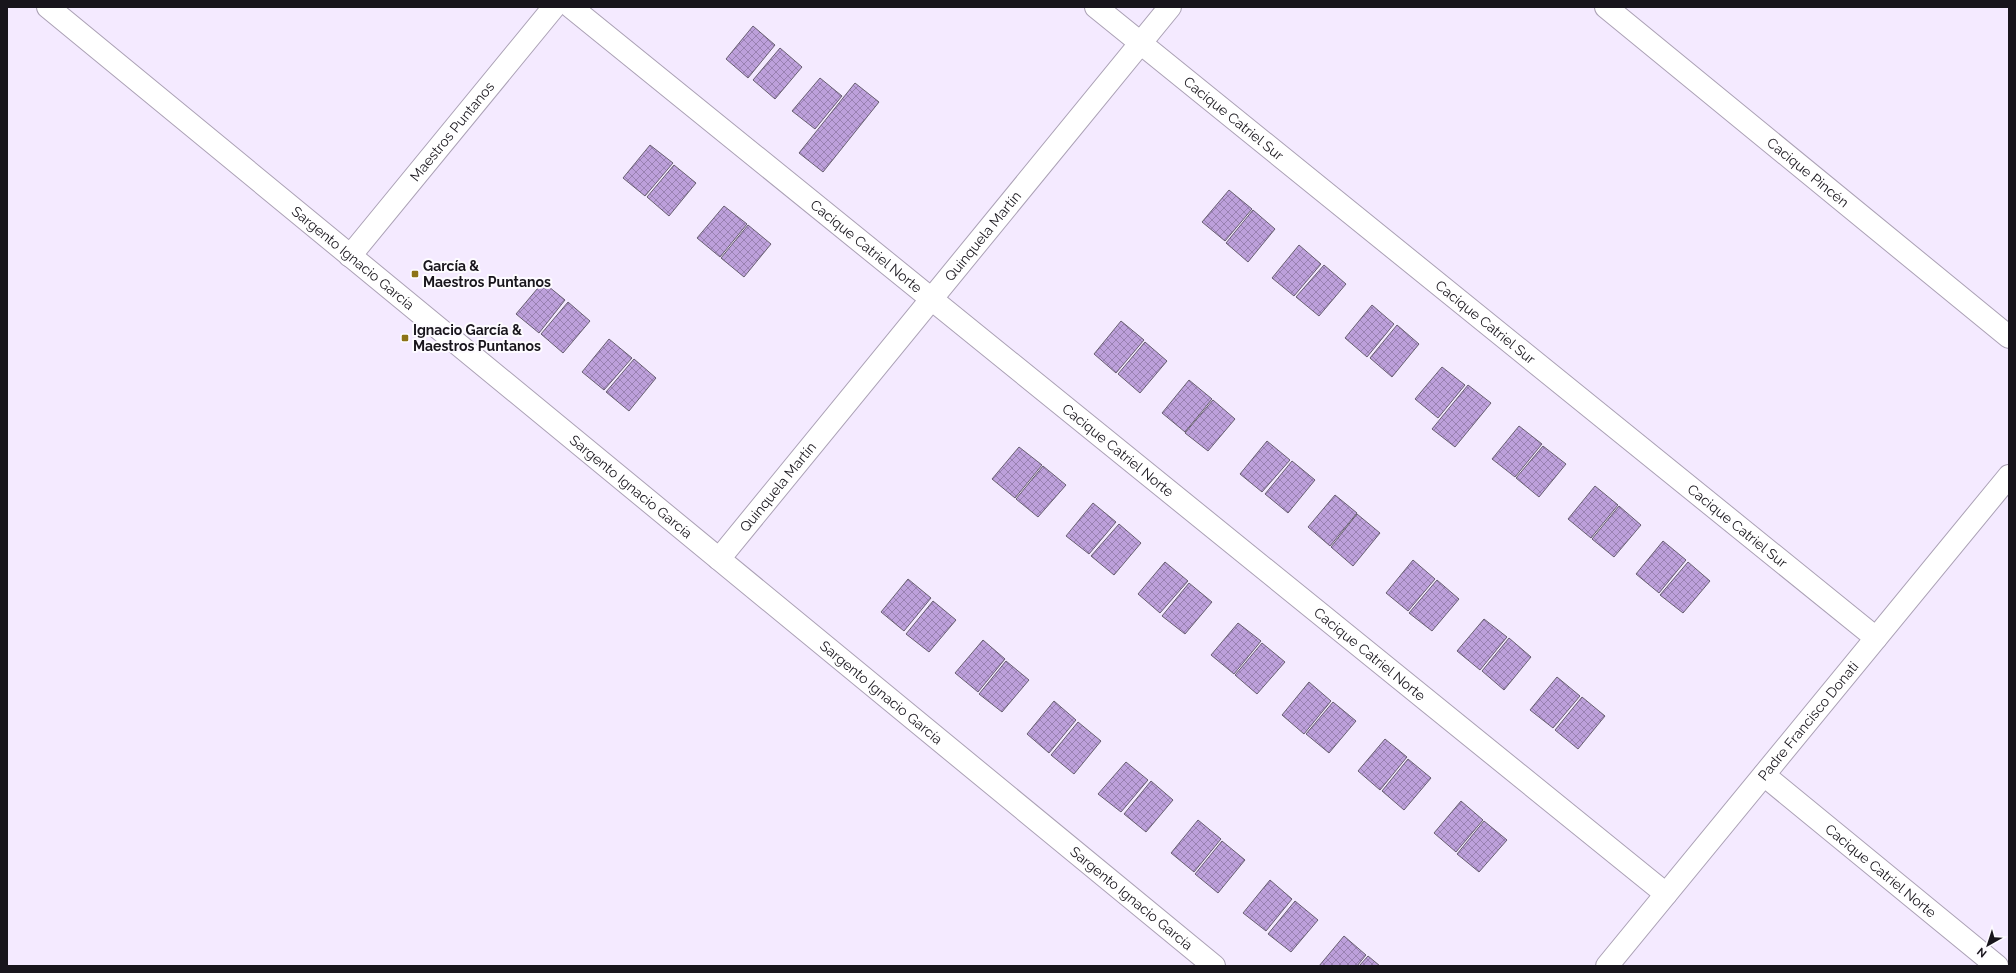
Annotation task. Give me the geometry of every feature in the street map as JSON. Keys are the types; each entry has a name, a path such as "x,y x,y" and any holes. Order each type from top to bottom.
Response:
{"street":[{"name":"Sargento Ignacio García","path":"48,7 1214,966"},
{"name":"Maestros Puntanos","path":"350,256 554,7"},
{"name":"Cacique Catriel Norte","path":"571,7 1666,894"},
{"name":"Cacique Catriel Sur","path":"1096,7 1876,638"},
{"name":"Quinquela Martín","path":"719,559 1170,7"},
{"name":"Cacique Pincén","path":"1606,7 2009,337"},
{"name":"Padre Francisco Donati","path":"1607,966 2009,476"},
{"name":"Cacique Catriel Norte","path":"1764,775 1997,966"}],"building":[{"path":"753,26 775,45 748,78 726,59"},
{"path":"780,48 802,67 775,99 753,80"},
{"path":"820,78 842,96 815,129 792,111"},
{"path":"855,83 879,102 823,172 799,153"},
{"path":"650,145 673,163 645,196 623,178"},
{"path":"674,165 696,183 669,216 647,197"},
{"path":"1229,190 1252,209 1225,241 1202,222"},
{"path":"724,206 747,224 720,257 697,238"},
{"path":"1253,210 1275,229 1248,262 1226,243"},
{"path":"748,225 771,244 744,277 721,258"},
{"path":"1299,245 1321,264 1294,296 1272,278"},
{"path":"1324,265 1346,284 1319,316 1296,297"},
{"path":"543,282 565,300 539,333 516,314"},
{"path":"568,302 590,321 563,353 541,334"},
{"path":"1372,305 1394,324 1367,357 1345,338"},
{"path":"1121,321 1144,340 1116,373 1094,354"},
{"path":"1397,325 1419,344 1392,377 1370,358"},
{"path":"609,339 632,358 604,390 582,372"},
{"path":"1145,342 1167,361 1140,393 1118,374"},
{"path":"634,359 656,378 629,411 606,392"},
{"path":"1442,367 1465,385 1438,418 1415,399"},
{"path":"1189,380 1212,399 1185,432 1162,413"},
{"path":"1468,385 1491,403 1455,447 1432,429"},
{"path":"1213,400 1235,419 1208,451 1185,433"},
{"path":"1519,426 1542,444 1515,477 1492,459"},
{"path":"1267,441 1290,460 1262,492 1240,474"},
{"path":"1543,446 1566,464 1539,497 1516,478"},
{"path":"1019,447 1042,465 1015,498 992,479"},
{"path":"1292,461 1315,480 1288,513 1265,494"},
{"path":"1043,466 1066,485 1038,517 1016,499"},
{"path":"1595,486 1618,505 1591,538 1568,519"},
{"path":"1335,495 1357,513 1330,546 1308,527"},
{"path":"1093,503 1116,522 1089,554 1066,536"},
{"path":"1619,506 1641,525 1614,557 1592,539"},
{"path":"1357,514 1380,533 1353,566 1331,547"},
{"path":"1119,524 1141,543 1114,575 1091,556"},
{"path":"1663,541 1686,560 1659,593 1636,574"},
{"path":"1413,560 1435,579 1408,611 1386,593"},
{"path":"1165,562 1188,581 1160,613 1138,594"},
{"path":"1688,562 1710,581 1683,613 1660,595"},
{"path":"908,579 931,598 904,631 881,612"},
{"path":"1437,580 1459,599 1432,631 1409,613"},
{"path":"1189,583 1212,602 1185,634 1162,616"},
{"path":"933,601 956,620 929,652 906,634"},
{"path":"1484,619 1507,637 1480,670 1457,651"},
{"path":"1238,623 1261,641 1234,674 1211,655"},
{"path":"1509,638 1531,657 1504,690 1482,671"},
{"path":"983,640 1005,659 978,692 955,673"},
{"path":"1262,643 1285,662 1257,694 1235,675"},
{"path":"1006,661 1029,680 1002,712 979,694"},
{"path":"1557,677 1580,696 1553,728 1530,710"},
{"path":"1309,682 1331,701 1304,734 1282,715"},
{"path":"1582,697 1605,716 1578,749 1555,730"},
{"path":"1054,701 1076,720 1049,753 1027,734"},
{"path":"1333,702 1356,721 1329,753 1306,734"},
{"path":"1078,722 1101,741 1074,774 1051,755"},
{"path":"1385,739 1407,757 1380,790 1358,771"},
{"path":"1408,759 1431,778 1404,810 1382,791"},
{"path":"1126,762 1148,780 1121,812 1098,794"},
{"path":"1151,781 1173,800 1146,832 1124,814"},
{"path":"1461,801 1483,820 1456,852 1434,833"},
{"path":"1198,820 1221,839 1194,872 1171,853"},
{"path":"1484,821 1507,840 1479,872 1457,854"},
{"path":"1222,841 1245,860 1218,893 1195,874"},
{"path":"1270,880 1292,899 1266,931 1243,913"},
{"path":"1295,901 1318,920 1291,952 1268,934"},
{"path":"1344,936 1366,955 1357,966 1319,966"},
{"path":"1368,956 1380,966 1359,966"}],"place":[{"name":"García & Maestros Puntanos","path":"415,274"},
{"name":"Ignacio García & Maestros Puntanos","path":"405,338"}]}
